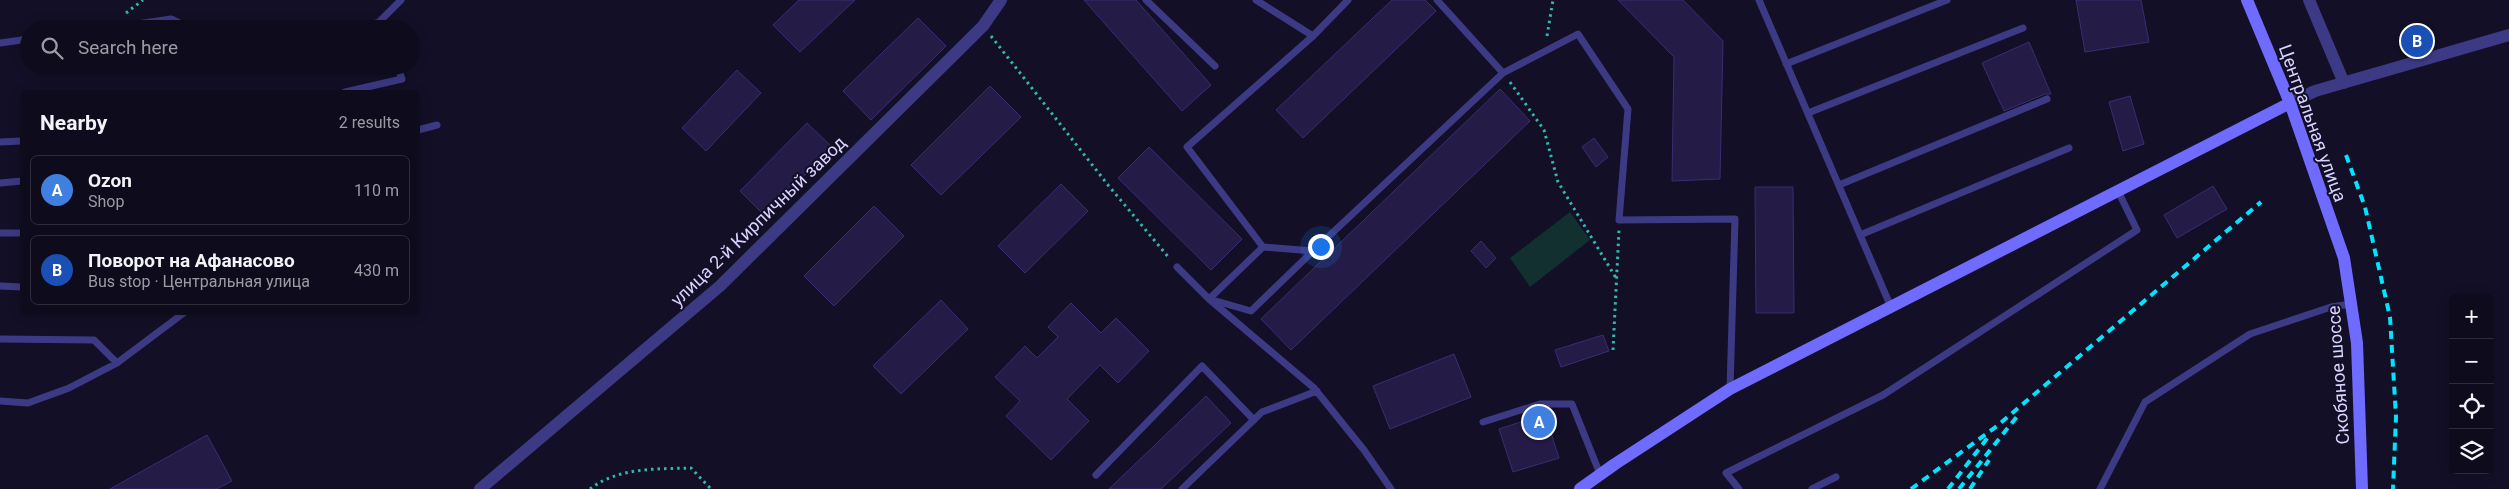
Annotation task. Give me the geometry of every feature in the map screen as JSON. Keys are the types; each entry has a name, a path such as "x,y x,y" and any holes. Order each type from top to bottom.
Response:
{"street":[{"name":"улица 2-й Кирпичный завод","path":"480,489 720,286 983,26 1001,0"},
{"name":"Центральная улица","path":"2247,0 2290,103 2344,258"},
{"path":"2309,0 2344,83"},
{"path":"1580,489 1730,389 2290,103 2316,91 2509,35"},
{"name":"Скобяное шоссе","path":"2344,258 2357,343 2362,489"}],"lane":[{"path":"384,20 401,0"},
{"path":"1146,0 1215,66"},
{"path":"1256,0 1313,36"},
{"path":"1313,251 1263,247 1187,147 1313,36 1348,0"},
{"path":"1437,0 1503,73"},
{"path":"1759,0 1891,307"},
{"path":"1786,64 1947,0"},
{"path":"1808,114 2023,28"},
{"path":"1209,299 1251,311 1503,73 1578,34 1628,108 1619,220 1735,219 1730,389"},
{"path":"0,43 20,40"},
{"path":"354,90 402,79 400,75"},
{"path":"1839,185 2047,99"},
{"path":"420,129 437,125"},
{"path":"0,142 20,141"},
{"path":"1860,235 2069,148"},
{"path":"0,183 20,181"},
{"path":"1739,489 1726,473 1883,395 2137,230 2118,191"},
{"path":"0,233 20,233"},
{"path":"1209,299 1263,247"},
{"path":"1177,267 1209,299 1317,391 1364,450 1391,489"},
{"path":"0,286 20,287"},
{"path":"2100,489 2146,402 2250,334 2331,307 2351,304"},
{"path":"0,401 28,403 69,388 117,363 180,315"},
{"path":"0,339 94,340 117,363"},
{"path":"1096,475 1202,366 1254,420"},
{"path":"1182,489 1262,412 1317,391"},
{"path":"1483,422 1540,404 1572,404 1600,474"},
{"path":"1812,489 1836,477"}],"path":[{"path":"1544,52 1553,0"},
{"path":"983,26 1108,185 1177,267"},
{"path":"1503,73 1544,130 1558,182 1616,278"},
{"path":"1613,350 1619,220"},
{"path":"590,489 600,481 641,469 691,468 711,489"}],"green space":[{"path":"1570,212 1590,240 1530,287 1510,258"}],"building":[{"path":"799,0 855,0 800,52 773,25"},
{"path":"1084,0 1136,0 1211,85 1182,111"},
{"path":"1392,0 1425,0 1436,11 1303,138 1276,110"},
{"path":"1618,0 1683,0 1723,41 1720,179 1672,181 1674,57"},
{"path":"2076,0 2141,0 2149,42 2085,52"},
{"path":"918,18 946,46 871,120 843,91"},
{"path":"2029,42 2051,94 2045,94 2004,111 1982,63"},
{"path":"737,70 761,93 706,151 682,128"},
{"path":"990,86 1021,117 941,195 911,165"},
{"path":"1500,89 1530,121 1291,350 1261,319"},
{"path":"2130,96 2144,144 2123,151 2109,102"},
{"path":"807,123 832,147 765,216 740,191"},
{"path":"1594,138 1608,157 1596,167 1582,147"},
{"path":"1149,147 1242,239 1211,270 1118,178"},
{"path":"1061,184 1088,211 1025,273 998,246"},
{"path":"2213,186 2227,209 2177,238 2164,215"},
{"path":"1755,187 1793,187 1794,313 1756,313"},
{"path":"874,206 904,236 834,306 804,276"},
{"path":"1481,241 1496,258 1486,268 1471,251"},
{"path":"941,300 968,329 901,394 873,366"},
{"path":"1071,303 1101,333 1116,318 1149,351 1118,383 1100,365 1067,399 1089,421 1051,460 1006,416 1020,401 995,377 1025,346 1037,358 1058,337 1048,327"},
{"path":"1603,335 1609,351 1561,367 1555,350"},
{"path":"1454,354 1471,397 1390,429 1373,386"},
{"path":"1206,396 1231,423 1161,489 1109,489"},
{"path":"1545,414 1559,458 1513,472 1499,429"},
{"path":"207,435 232,481 217,489 110,489"}],"railway":[{"path":"2346,155 2365,207 2390,317 2396,417 2393,489"},
{"path":"1911,489 1997,426 2261,202"},
{"path":"1959,489 2019,414"},
{"path":"1948,489 1989,436"},
{"path":"1970,489 1989,460"}],"place":[{"name":"Поворот на Афанасово","path":"2417,41"},
{"name":"Ozon","path":"1539,422"}]}
